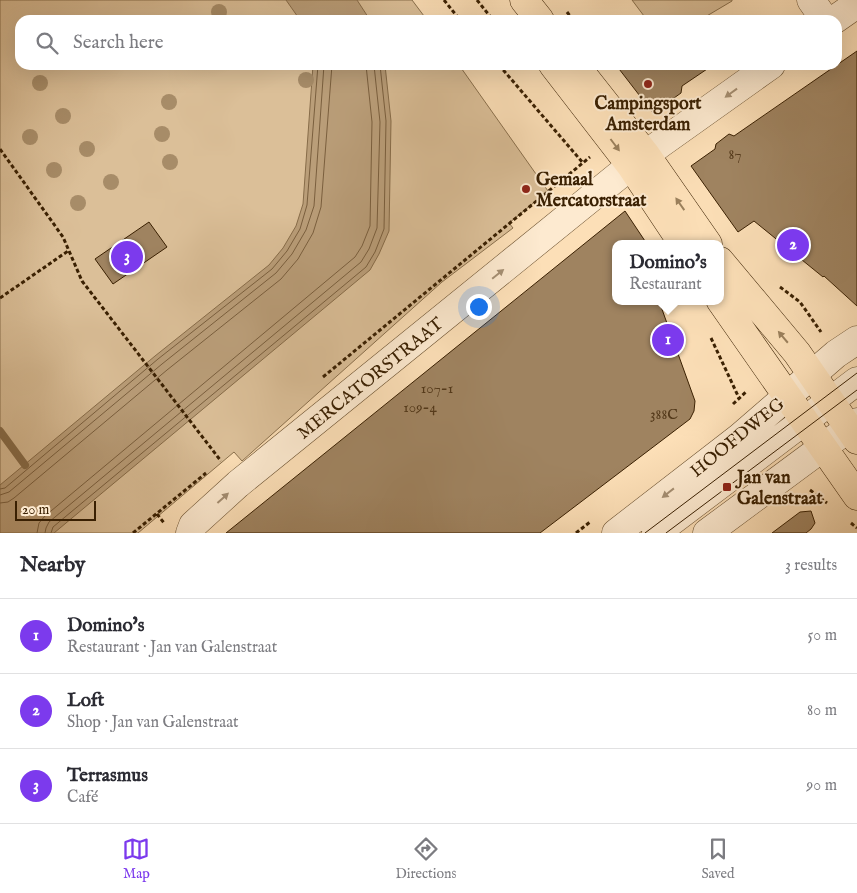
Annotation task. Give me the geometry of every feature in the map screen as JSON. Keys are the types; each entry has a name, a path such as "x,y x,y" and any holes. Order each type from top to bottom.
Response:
{"main road":[{"path":"504,0 515,15"},
{"path":"524,0 536,15"},
{"path":"557,70 705,240"},
{"path":"578,70 638,161 681,240"},
{"path":"724,266 797,353 830,401 854,430"},
{"path":"724,305 857,496"}],"street":[{"path":"811,0 822,15"},
{"path":"841,15 857,4"},
{"name":"MERCATORSTRAAT","path":"190,533 193,525 238,484 638,161 764,70"},
{"name":"HOOFDWEG","path":"616,533 740,437 836,354 857,340"},
{"name":"HOOFDWEG","path":"656,533 857,381"},
{"path":"707,533 823,447 854,430"}],"path":[{"path":"444,0 456,15"},
{"path":"477,0 489,15"},
{"path":"503,70 583,163"},
{"path":"0,149 63,237 82,280 126,341 221,461"},
{"path":"321,378 594,154"},
{"path":"0,298 68,251"},
{"path":"710,336 739,397"},
{"path":"214,467 228,454"},
{"path":"133,533 206,473"}],"shaded area":[{"path":"0,0 412,0 423,15 15,15 15,70 463,70 548,191 509,223 513,228 442,282 242,461 234,452 138,533 0,533"},
{"path":"632,0 732,0 708,15 643,15"}],"water":[{"path":"286,0 357,0 367,15 296,15"},
{"path":"313,70 386,70 391,121 389,231 370,270 54,533 0,533 0,485 155,356 269,265 283,248 296,226 303,204"}],"building":[{"path":"857,51 857,306 824,276 754,221 738,232 691,166 715,149 716,144 729,134 734,136 830,70 842,70 842,61"},
{"path":"620,70 706,70 682,86 681,93 653,113"},
{"path":"625,211 644,240 612,240 612,305 660,305 695,401 694,411 690,419 540,533 226,533"},
{"path":"149,222 167,247 113,284 95,259"},
{"path":"811,511 815,523 806,533 772,533 800,512"}],"waterway":[{"path":"0,431 25,465"}],"tram line":[{"path":"645,533 857,373"},
{"path":"666,533 857,390"}],"place":[{"name":"Campingsport Amsterdam","path":"648,84"},
{"name":"Gemaal Mercatorstraat","path":"526,189"},
{"name":"Loft","path":"793,245"},
{"name":"Terrasmus","path":"127,257"},
{"name":"Domino's","path":"668,340"},
{"name":"Jan van Galenstraat","path":"727,487"}]}
